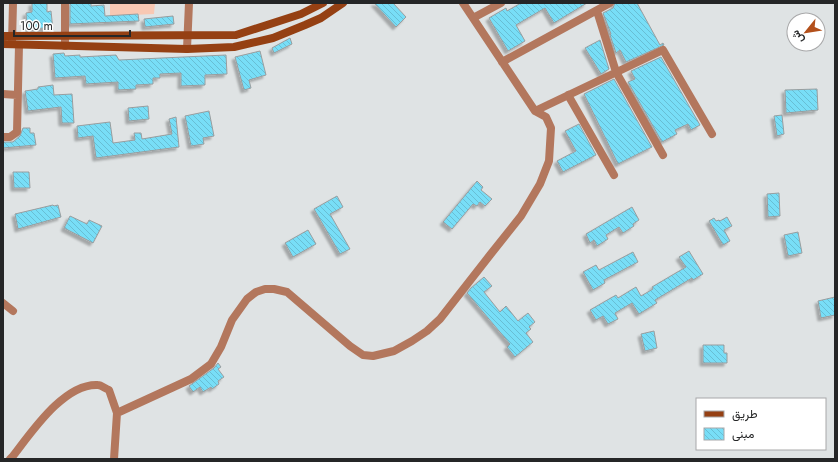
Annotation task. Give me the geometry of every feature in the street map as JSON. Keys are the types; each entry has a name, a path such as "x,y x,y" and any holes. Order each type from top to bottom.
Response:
{"main road":[{"path":"11,43 65,37 236,35 301,14 323,3"},
{"path":"3,36 11,43 65,46 187,48 234,47 273,38 321,18 343,3"}],"street":[{"path":"3,137 10,137 17,132 17,95 11,43 13,3"},
{"path":"65,3 65,46"},
{"path":"187,48 189,3"},
{"path":"117,413 191,379 211,364 221,347 232,320 247,299 256,292 265,289 274,289 287,292 350,346 363,355 373,356 394,351 412,341 440,319 521,216 540,184 549,161 551,128 546,117 535,111 463,3"},
{"path":"473,18 501,3"},
{"path":"502,62 610,3"},
{"path":"597,11 616,72 663,155"},
{"path":"535,111 663,50 712,134"},
{"path":"3,94 17,95"},
{"path":"568,95 614,175"},
{"path":"3,303 13,310"},
{"path":"10,459 49,411 68,395 86,387 99,385 109,390 117,413 114,459"}],"shaded area":[{"path":"110,3 155,3 154,14 110,16"}],"building":[{"path":"32,3 47,3 47,12 51,11 53,30 45,30 45,28 27,29 26,13 32,12"},
{"path":"70,3 91,3 91,6 104,5 105,16 138,14 139,21 70,24"},
{"path":"374,3 393,3 406,17 396,27"},
{"path":"521,3 587,3 554,23 545,8 516,25 525,41 508,51 489,18 506,8 507,11"},
{"path":"615,3 637,3 660,45 663,43 664,45 626,62 620,50 616,53 603,13 613,8"},
{"path":"173,16 174,24 145,27 144,19"},
{"path":"290,38 292,44 274,53 272,48"},
{"path":"600,40 609,69 601,74 585,48"},
{"path":"260,51 266,75 249,80 251,88 244,90 235,57"},
{"path":"64,53 65,56 80,55 80,57 116,55 119,60 226,55 227,74 205,75 205,85 181,86 181,73 160,74 160,78 153,78 153,84 136,85 136,89 118,90 118,82 86,84 85,76 55,78 53,54"},
{"path":"661,57 700,125 691,130 688,124 675,130 677,134 662,142 628,82 635,79 631,71"},
{"path":"614,79 652,147 618,164 584,94"},
{"path":"53,85 54,95 72,94 74,123 62,123 61,107 28,111 25,91"},
{"path":"817,89 818,110 786,113 785,90"},
{"path":"148,106 149,119 129,121 128,108"},
{"path":"209,111 214,136 203,138 204,144 191,146 185,116"},
{"path":"782,115 784,134 777,136 774,116"},
{"path":"176,117 179,147 96,158 93,136 78,138 77,126 110,122 113,143 135,140 134,133 141,133 142,139 172,134 169,119"},
{"path":"579,124 596,155 563,172 557,161 576,151 565,131"},
{"path":"23,128 30,128 30,133 34,133 36,145 3,148 3,142 13,142 20,136"},
{"path":"13,172 29,172 30,188 14,188"},
{"path":"477,181 483,187 481,190 492,199 485,206 480,202 477,206 473,204 452,229 443,222"},
{"path":"779,193 780,216 768,217 767,194"},
{"path":"337,196 343,207 330,214 350,249 340,254 314,209"},
{"path":"58,205 61,217 18,229 15,214"},
{"path":"632,207 639,220 633,224 634,226 623,233 619,227 606,235 608,239 597,246 594,240 590,243 586,234"},
{"path":"70,216 87,224 89,220 102,226 93,243 64,228"},
{"path":"727,217 732,226 724,230 730,241 723,245 709,221 714,218 716,221 720,221"},
{"path":"308,230 316,244 293,257 285,243"},
{"path":"798,232 802,253 788,256 784,235"},
{"path":"689,251 703,274 693,280 692,278 655,300 657,303 639,314 632,303 615,313 618,319 608,324 603,316 596,320 590,310 616,295 618,298 636,287 641,296 653,289 652,287 686,267 679,257"},
{"path":"633,252 638,262 604,280 605,283 593,290 583,272 596,265 599,270"},
{"path":"484,277 492,286 484,292 500,312 506,306 518,321 528,313 535,322 529,327 531,329 526,333 533,342 515,357 507,347 510,344 467,293"},
{"path":"835,297 835,315 821,318 818,301"},
{"path":"654,331 657,348 645,351 641,334"},
{"path":"703,345 724,345 724,353 727,353 727,363 703,363"},
{"path":"218,363 221,367 218,369 224,377 218,381 219,384 212,389 211,387 203,392 200,387 193,392 189,386 214,368"}]}
